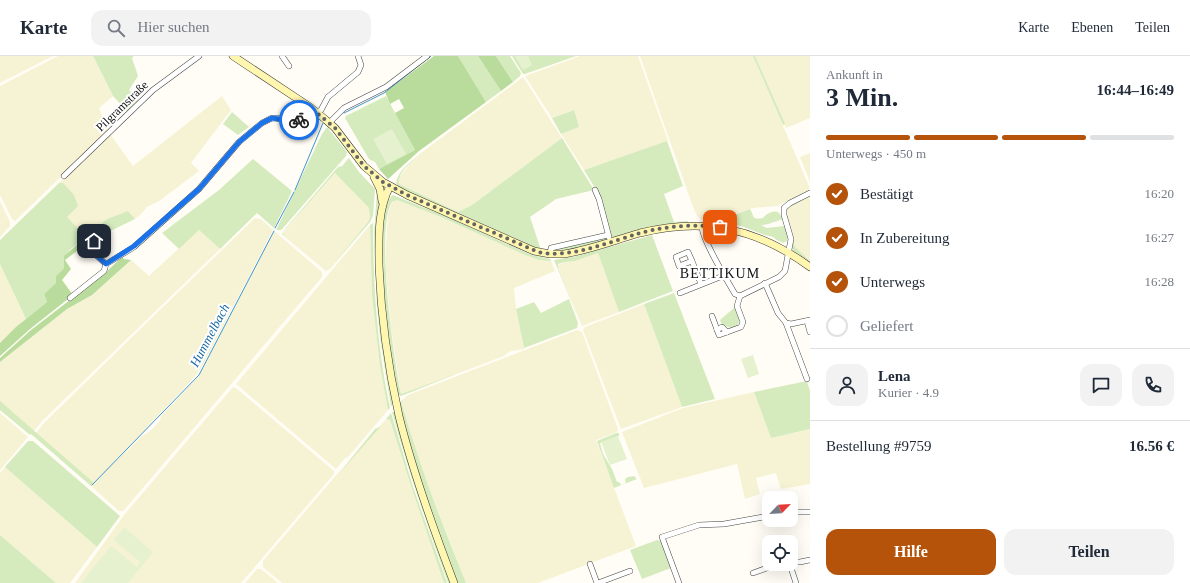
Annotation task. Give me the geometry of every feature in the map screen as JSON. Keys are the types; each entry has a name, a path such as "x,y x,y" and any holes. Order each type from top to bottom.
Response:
{"main road":[{"path":"233,56 317,113 329,123 364,166 390,186 530,249 550,254 569,253 609,238 663,228 702,226 720,227 745,232 760,238 788,251 810,267"},
{"path":"372,173 380,189 382,202 379,240 381,295 386,343 393,387 411,458 454,583"},
{"path":"382,202 390,186"}],"street":[{"name":"Pilgramstraße","path":"64,176 153,90 199,56"},
{"path":"282,56 289,66"},
{"path":"70,298 104,271 106,264 134,246 199,189 239,142 262,123 272,118 292,121 317,113 321,110 328,97 358,72 361,65 358,56"},
{"path":"329,123 344,108 386,87 427,56"},
{"path":"595,190 599,199 609,238"},
{"path":"712,316 719,335 741,327 743,324 737,306 740,296 784,273 790,236 784,215 784,208 790,203 810,194"},
{"path":"702,226 703,234 735,294 740,296"},
{"path":"94,241 96,255 106,264"},
{"path":"692,261 701,284"},
{"path":"680,293 725,275"},
{"path":"765,283 778,313 786,323 808,380"},
{"path":"786,323 791,324 808,321 810,332"},
{"path":"798,512 810,512"},
{"path":"680,583 662,537 699,525 724,524 762,517"},
{"path":"798,562 810,560"},
{"path":"590,564 598,583 630,571"},
{"path":"753,573 762,570"},
{"path":"792,571 796,583"}],"shaded area":[{"path":"0,56 53,56 0,83"},
{"path":"58,56 93,56 113,96 99,108 108,131 15,221 12,219 0,195 0,86"},
{"path":"580,56 638,56 668,141 584,170 561,134 579,127 573,110 552,118 525,76"},
{"path":"640,56 753,56 809,186 809,192 777,206 753,208 715,220 700,219 693,207"},
{"path":"755,56 810,56 810,118 786,128"},
{"path":"523,77 562,138 472,205 458,212 399,184 399,178 417,156"},
{"path":"222,96 231,110 191,163 199,171 159,201 147,207 135,219 128,211 107,219 86,237 67,217 63,183 59,183 110,134 133,166"},
{"path":"810,153 810,182 800,157"},
{"path":"335,173 369,208 370,217 368,222 330,269 326,271 285,237 283,233"},
{"path":"810,197 810,261 795,247 786,210"},
{"path":"395,200 441,217 525,255 539,260 551,261 555,271 514,288 516,309 524,349 512,351 504,356 401,395 391,327 386,272 388,215 391,204"},
{"path":"0,201 10,222 10,226 0,237"},
{"path":"255,218 261,219 273,230 204,363 189,383 110,467 143,435 149,432 160,421 161,416 199,376 274,231 322,272 322,277 125,509 123,511 119,511 91,486 93,485 35,434 45,422"},
{"path":"370,225 372,296 380,366 388,410 336,469 236,384"},
{"path":"199,230 220,249 43,420 33,432 0,404 0,362 67,309 92,295 131,260 149,276"},
{"path":"598,253 619,312 582,326 558,265"},
{"path":"0,264 26,319 0,343"},
{"path":"644,304 682,407 621,429 583,330 585,327"},
{"path":"577,330 582,332 618,429 617,432 596,440 636,546 538,583 466,583 416,454 401,401 408,395"},
{"path":"233,387 334,471 334,474 241,583 75,583 124,515"},
{"path":"754,392 771,438 810,429 810,484 781,489 776,473 756,478 760,494 745,499 737,464 644,488 622,432 683,408"},
{"path":"0,413 28,437 0,470"},
{"path":"386,419 390,420 444,583 282,583 263,567 263,561"},
{"path":"5,467 97,547 70,583 56,583 0,535 0,473"},
{"path":"257,569 261,569 278,583 245,583"}],"green space":[{"path":"93,56 134,56 132,58 138,76 129,90 139,102 128,112 113,96"},
{"path":"434,56 458,56 486,102 419,151 388,179 379,169 415,150 395,113 404,108 399,99 390,104 385,92"},
{"path":"458,56 478,56 501,91 486,102"},
{"path":"478,56 496,56 513,82 501,91"},
{"path":"496,56 510,56 521,73 520,76 513,82"},
{"path":"512,56 576,56 523,74"},
{"path":"515,56 528,56 532,65 523,70"},
{"path":"753,56 755,56 785,124 783,125"},
{"path":"386,96 415,150 379,169 375,162 369,159 345,118 346,116"},
{"path":"574,110 579,127 561,134 552,118"},
{"path":"232,112 249,127 238,135 223,124"},
{"path":"327,127 347,152 346,156 283,228 281,230 276,230 322,134"},
{"path":"392,129 406,154 387,164 373,139"},
{"path":"562,138 594,190 556,199 530,217 541,250 399,187 396,183 401,171 418,156 402,173 399,184 458,212 472,205"},
{"path":"667,141 683,186 664,194 674,222 688,221 688,223 613,239 611,238 600,196 584,170"},
{"path":"349,158 359,172 375,189 373,216 370,222 330,269 368,222 370,217 369,208 335,173 284,231 283,233 285,237 282,234 285,229 338,167 342,166"},
{"path":"253,159 292,191 274,228 257,213 220,249 199,230 179,249 162,233 219,190"},
{"path":"59,183 63,183 74,195 78,206 67,217 86,237 67,253 64,262 65,267 56,276 56,283 44,294 47,302 26,319 0,264 0,240"},
{"path":"377,191 380,195 377,224 393,402 391,407 380,337 377,306 374,234"},
{"path":"393,195 445,216 529,254 550,259 551,261 539,260 525,255 441,217 397,200 392,202 387,216 385,238 386,265 394,354 401,394 459,373 401,396 397,394 391,353 382,258 382,230 386,208"},
{"path":"810,195 810,197 790,207 786,211 795,247 810,261 810,264 793,251 785,216 785,208"},
{"path":"750,209 754,217 757,219 763,218 773,212 779,213 783,219 761,225 767,228 784,226 787,228 787,241 783,243 773,237 741,226 722,223 723,219"},
{"path":"128,211 135,219 90,241 86,237 107,219"},
{"path":"373,223 377,316 382,362 390,408 388,410 380,366 372,296 370,225"},
{"path":"652,235 673,291 619,312 598,253 575,261 558,264 558,268 581,325 554,260 577,256"},
{"path":"86,237 90,241 65,260 71,269 62,280 73,295 30,329 0,356 0,343 16,327 47,302 44,294 56,283 56,276 64,268 64,256"},
{"path":"605,238 606,240 573,250 552,252 553,249"},
{"path":"122,257 124,259 131,260 92,295 67,309 0,362 0,358 31,330 105,273"},
{"path":"674,293 715,399 682,407 644,304"},
{"path":"569,299 578,323 577,328 524,348 516,309 534,302 541,313"},
{"path":"735,307 740,318 738,324 735,328 722,325 720,320"},
{"path":"753,355 759,374 748,378 741,359"},
{"path":"807,381 810,391 810,429 771,438 754,392"},
{"path":"0,401 94,483 91,486 31,434 30,435 0,410"},
{"path":"401,401 439,515 466,583 456,583 416,466 399,403"},
{"path":"392,412 395,412 451,583 448,583 426,520"},
{"path":"391,413 413,487 447,583 444,583 390,420 386,419"},
{"path":"381,426 344,468 340,472 375,429"},
{"path":"619,433 619,436 600,443 603,454 612,469 617,482 621,485 626,483 625,479 628,477 634,476 637,479 614,488 597,441"},
{"path":"618,436 627,459 610,465 601,442"},
{"path":"28,441 33,441 120,516 97,547 5,467"},
{"path":"124,527 153,552 128,583 81,583 111,546 137,567 140,562 114,540"},
{"path":"0,535 56,583 0,583"},
{"path":"657,540 661,541 671,568 642,579 630,550"}],"waterway":[{"name":"Hummelbach","path":"344,113 384,93 431,56"},
{"name":"Hummelbach","path":"295,190 323,123"},
{"name":"Hummelbach","path":"275,228 294,192"},
{"name":"Hummelbach","path":"92,485 199,375 274,231"}],"way so far":[{"path":"299,120 317,113 335,128 364,166 383,182 407,195 522,246 545,254 569,253 658,229 696,225 720,227"}],"district":[{"name":"BETTIKUM","path":"720,273"}],"route":[{"path":"94,241 96,255 106,264 134,246 204,185 239,142 266,120 270,118 277,118 292,121 299,120"}]}
